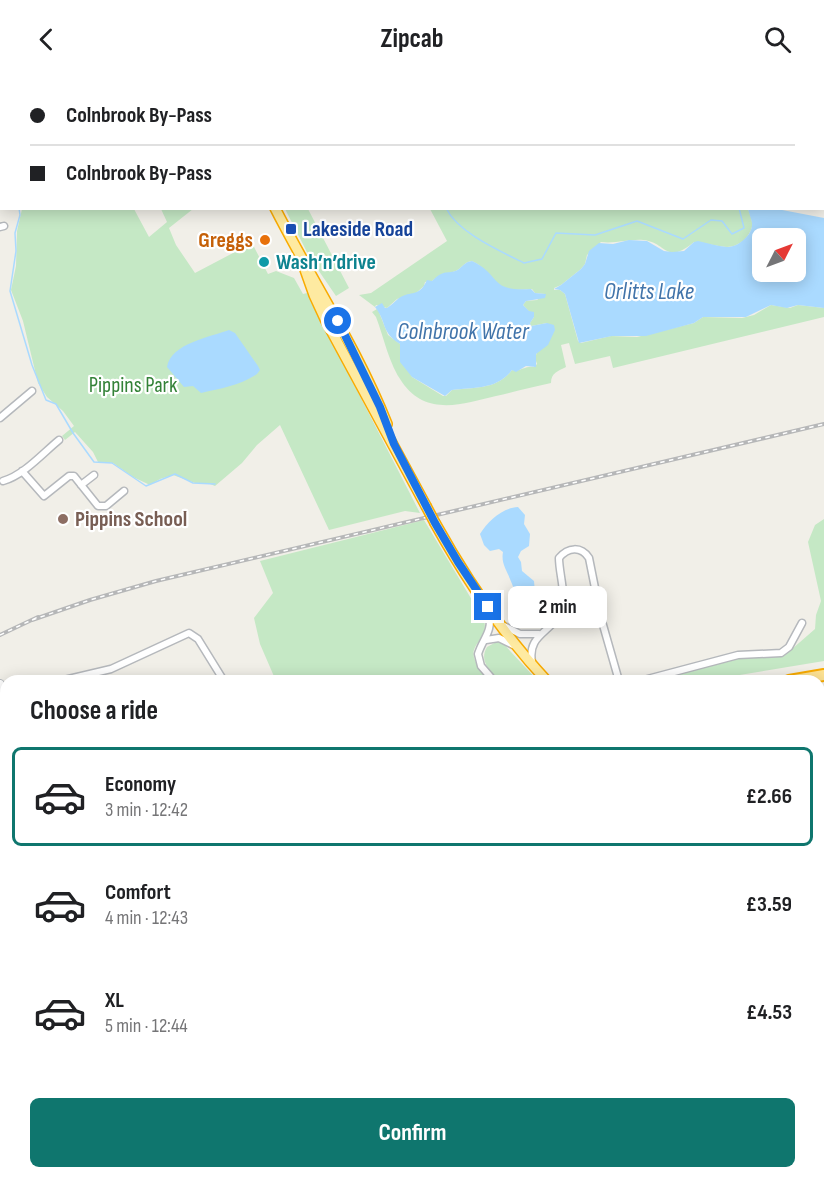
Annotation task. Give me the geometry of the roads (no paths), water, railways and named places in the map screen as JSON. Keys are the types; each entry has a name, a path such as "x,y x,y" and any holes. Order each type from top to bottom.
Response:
{"highway":[{"path":"276,210 303,264 326,321 435,523 488,607 541,675"}],"street":[{"path":"0,418 32,391"},
{"path":"1,480 9,479 22,471 59,440"},
{"path":"22,471 44,496 69,476 74,476 98,506 102,507 124,491"},
{"path":"81,485 94,475"},
{"path":"533,666 532,649 539,634 551,626 562,608 559,558 570,550 584,551 589,558 601,618 617,675"},
{"path":"488,607 490,623 486,640 480,648 478,657 482,668 488,675"},
{"path":"663,675 738,655 782,653 789,648 802,622"},
{"path":"501,624 520,634 539,634"},
{"path":"86,675 111,669 189,633 198,639 220,675"},
{"path":"486,640 502,639 518,647"}],"water":[{"name":"Orlitts Lake","path":"748,210 782,210 824,218 824,308 798,305 787,308 771,305 746,317 703,317 694,323 646,336 612,336 579,343 565,294 554,289 581,269 589,251 599,243 647,241 664,251 672,252 684,251 698,241 727,247 744,240 752,227"},
{"name":"Colnbrook Water","path":"472,261 481,266 501,285 508,288 531,289 535,293 546,294 545,298 526,301 523,305 529,311 534,312 531,326 547,323 554,325 555,330 548,345 536,354 536,367 526,366 516,372 512,370 492,384 452,390 445,396 412,377 400,362 400,344 389,335 375,307 382,303 387,308 399,298 421,289 427,280 432,281 441,274 455,271"},
{"path":"229,330 235,333 258,366 260,370 257,374 237,384 201,393 193,386 184,387 167,367 170,359 176,352 193,342"},
{"path":"518,507 525,515 524,524 530,534 529,546 521,551 518,557 522,571 534,581 535,593 532,601 523,599 517,594 504,566 503,552 499,549 490,551 484,545 480,534 496,516"}],"waterway":[{"path":"19,210 10,291 32,365 46,400 56,404 94,462 112,463 146,486 175,474 193,483 215,484"},
{"path":"447,210 470,233 524,263 542,259 556,233 595,235 637,221 683,239 711,220 722,221 732,234 744,228 740,210"}],"railway":[{"path":"32,620 156,581 824,424"},
{"path":"0,635 38,617"}],"place":[{"name":"Lakeside Road","path":"291,229"},
{"name":"Greggs","path":"265,240"},
{"name":"Wash’n’drive","path":"264,262"},
{"name":"Pippins School","path":"63,519"}],"park label":[{"name":"Pippins Park","path":"133,385"}]}
